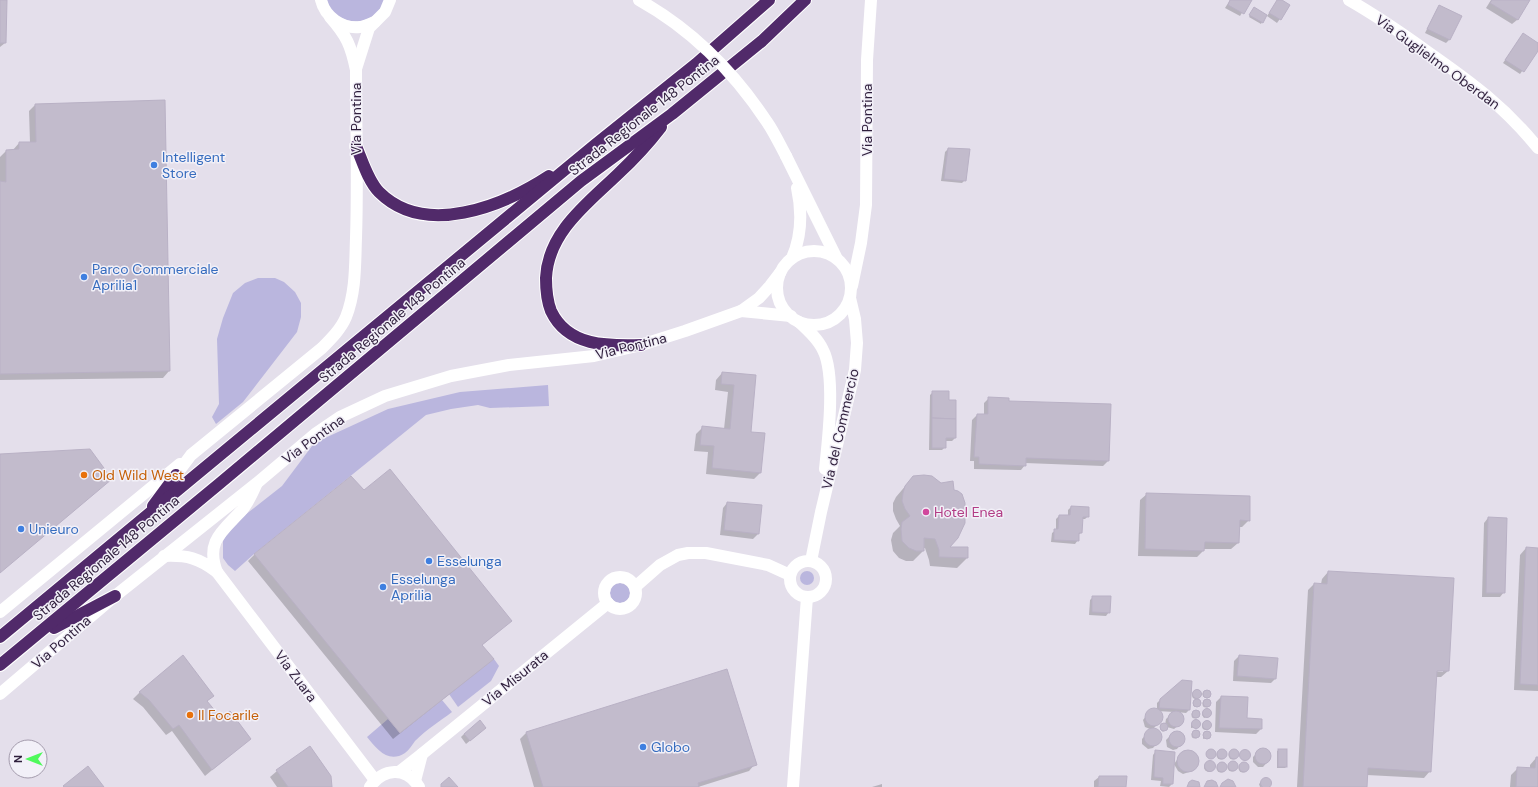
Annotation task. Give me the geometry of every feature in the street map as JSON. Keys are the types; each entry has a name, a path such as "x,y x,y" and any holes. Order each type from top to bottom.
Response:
{"highway":[{"name":"Strada Regionale 148 Pontina","path":"0,637 596,144 696,64 769,0"},
{"name":"Strada Regionale 148 Pontina","path":"0,665 32,640 581,181 672,114 762,41 805,0"},
{"path":"642,345 608,346 588,342 573,335 556,319 550,308 546,293 546,274 551,254 568,224 586,203 640,152 672,114"},
{"path":"356,146 366,172 378,192 395,204 414,212 438,215 460,213 483,208 512,196 542,181 596,144"},
{"path":"141,521 176,475"},
{"path":"32,640 115,596"}],"street":[{"path":"356,70 369,28 385,12 390,0"},
{"path":"639,0 658,11 686,32 720,62 745,91 768,123 836,257 844,265 850,275 851,292 843,312 832,321 817,325 807,324 794,319 784,310 777,292 780,273 785,264 802,252 814,250 825,252 836,257"},
{"name":"Via Pontina","path":"851,292 861,243 866,206 867,60 871,0"},
{"name":"Via Guglielmo Oberdan","path":"1349,0 1403,34 1489,96 1508,113 1538,148"},
{"path":"321,2 330,17 343,31 352,50 356,70"},
{"path":"330,17 344,26 360,27 376,21"},
{"name":"Via Pontina","path":"0,612 322,348 337,332 346,318 354,287 357,213 356,70"},
{"path":"786,156 794,176 800,211 799,238 792,258"},
{"name":"Via Pontina","path":"0,694 115,596 257,483 301,445 328,425 354,410 400,390 437,379 488,368 527,362 583,358 642,345 741,311 759,298 780,273"},
{"name":"Via del Commercio","path":"811,561 821,512 855,370 855,319 851,292"},
{"name":"Via Pontina","path":"741,311 794,319"},
{"name":"Via del Commercio","path":"794,319 806,328 819,342 824,351 829,370 830,402 828,439 821,512"},
{"name":"Via Pontina","path":"176,475 190,455"},
{"name":"Via Zuara","path":"257,483 247,504 217,537 212,556 217,572 372,784"},
{"path":"635,587 660,565 678,556 692,553 706,553 768,565 790,575"},
{"name":"Via Zuara","path":"164,556 188,556 202,562 217,572"},
{"path":"805,560 811,561 814,561 820,565 824,570 826,582 820,593 812,597 807,597 799,595 794,591 791,586 790,575 792,569 799,562 805,560"},
{"path":"617,577 628,579 635,587 636,597 631,605 621,609 611,606 605,598 605,588 617,577"},
{"path":"793,787 807,597"},
{"name":"Via Misurata","path":"399,772 608,603"},
{"path":"417,784 422,754"},
{"path":"372,784 382,775 390,772 399,772 410,777 417,784"}],"shaded area":[{"path":"327,0 385,0 374,15 368,19 354,21 346,20 334,13"},
{"path":"258,278 275,278 284,282 295,292 301,303 301,317 297,332 243,402 216,424 212,417 219,404 217,339 223,318 233,293 245,283"},
{"path":"548,385 549,406 490,408 478,405 426,415 235,571 223,558 223,541 231,526 282,486 312,446 325,438 388,409 460,392"},
{"path":"804,571 810,571 814,575 814,581 810,585 804,585 800,581 800,575"},
{"path":"620,583 627,586 630,593 627,600 620,603 613,600 610,593 613,586"},
{"path":"494,659 499,666 491,681 458,707 449,694"},
{"path":"442,700 452,712 428,729 405,753 399,756 393,757 383,754 367,737 388,719 400,733"}],"building":[{"path":"0,0 7,0 6,43 0,43"},
{"path":"1230,0 1252,0 1244,14 1228,5"},
{"path":"1277,0 1282,0 1290,5 1281,20 1269,13"},
{"path":"1492,0 1530,0 1518,20 1490,3"},
{"path":"1439,5 1462,16 1450,40 1427,29"},
{"path":"1254,7 1267,15 1263,23 1249,15"},
{"path":"1523,33 1538,43 1538,51 1524,72 1505,60"},
{"name":"Parco Commerciale Aprilia1","path":"165,100 170,371 0,374 0,181 6,182 6,150 19,149 19,142 36,142 35,104"},
{"path":"948,148 970,149 966,181 944,179"},
{"path":"722,372 756,375 751,432 765,433 761,473 712,468 714,446 700,445 702,426 730,429 734,385 721,384"},
{"path":"932,391 949,391 949,400 956,400 956,419 932,418"},
{"path":"988,397 1009,398 1009,401 1111,404 1109,461 1026,458 1026,466 979,464 979,457 974,457 977,414 988,414"},
{"path":"932,418 956,419 956,438 946,438 946,448 932,448"},
{"path":"90,449 112,479 0,573 0,454"},
{"name":"Esselunga Aprilia","path":"390,469 512,621 482,645 494,659 400,733 254,554 351,476 364,490"},
{"path":"913,476 932,476 941,483 953,481 954,490 962,494 965,503 965,523 958,538 950,547 968,547 968,558 939,557 939,550 935,539 924,538 924,551 916,551 909,548 902,541 902,522 910,516 902,501 905,486"},
{"path":"1146,493 1250,496 1250,521 1240,520 1239,543 1205,542 1204,551 1145,549"},
{"path":"727,502 762,505 759,534 724,530"},
{"path":"1071,506 1089,507 1089,517 1083,517 1082,533 1079,533 1079,541 1054,540 1054,529 1058,529 1059,515 1070,515"},
{"path":"1488,517 1507,518 1505,593 1486,593"},
{"path":"1526,547 1538,548 1538,685 1520,684"},
{"path":"1328,571 1454,578 1449,671 1437,671 1431,772 1368,768 1367,787 1303,787 1314,583 1327,584"},
{"path":"1092,596 1111,596 1110,613 1092,612"},
{"name":"Il Focarile","path":"183,655 214,696 207,701 221,718 230,711 251,739 212,770 179,725 173,729 149,700 139,692"},
{"path":"1239,655 1278,658 1276,679 1237,676"},
{"path":"727,669 757,765 698,783 699,787 543,787 526,732"},
{"path":"1182,680 1192,681 1190,710 1159,708 1160,699"},
{"path":"1195,690 1199,690 1201,694 1199,698 1195,698 1193,696 1193,692"},
{"path":"1205,690 1209,690 1211,694 1209,698 1205,698 1203,696 1203,692"},
{"path":"1221,696 1248,697 1247,718 1262,719 1262,729 1219,728"},
{"path":"1197,699 1200,700 1200,706 1197,707 1194,706 1193,703 1194,700"},
{"path":"1205,699 1209,699 1211,703 1209,707 1205,707 1203,705 1203,701"},
{"path":"1154,708 1160,711 1163,717 1160,723 1154,726 1148,723 1145,717 1148,711"},
{"path":"1205,709 1209,709 1211,713 1209,717 1205,717 1203,715 1203,711"},
{"path":"1194,710 1198,710 1200,714 1198,718 1194,718 1192,716 1192,712"},
{"path":"1176,711 1183,716 1184,719 1179,726 1176,727 1169,722 1168,719 1173,712"},
{"path":"480,720 486,728 470,741 464,734"},
{"path":"1194,720 1198,720 1200,724 1198,728 1194,728 1192,726 1192,722"},
{"path":"1205,721 1209,721 1211,725 1209,729 1205,729 1203,727 1203,723"},
{"path":"1162,723 1166,723 1168,727 1166,731 1162,731 1160,729 1160,725"},
{"path":"1153,728 1159,731 1162,737 1159,743 1153,746 1147,743 1144,737 1147,731"},
{"path":"1194,730 1198,730 1200,734 1198,738 1194,738 1192,736 1192,732"},
{"path":"1174,731 1180,731 1185,736 1183,745 1180,747 1174,747 1169,742 1169,736"},
{"path":"1207,731 1210,732 1210,738 1207,739 1204,738 1203,735 1204,732"},
{"path":"310,746 331,776 332,787 288,787 276,770"},
{"path":"1260,748 1266,748 1271,753 1269,762 1266,764 1260,764 1255,759 1255,753"},
{"path":"1211,749 1216,754 1211,759 1206,754"},
{"path":"1222,749 1227,754 1222,759 1217,754"},
{"path":"1232,749 1236,749 1238,750 1238,758 1232,759 1229,756 1229,752"},
{"path":"1278,749 1287,749 1287,767 1278,767"},
{"path":"1155,750 1175,752 1173,784 1163,784 1163,778 1154,777"},
{"path":"1188,750 1196,753 1199,761 1196,769 1188,772 1180,769 1177,761 1180,753"},
{"path":"1243,750 1247,750 1249,751 1249,759 1243,760 1240,757 1240,753"},
{"path":"1536,757 1538,757 1538,787 1516,787 1517,767 1535,768"},
{"path":"1208,761 1212,761 1214,762 1214,770 1208,771 1205,768 1205,764"},
{"path":"1231,761 1235,761 1237,762 1237,770 1231,771 1228,768 1228,764"},
{"path":"1220,762 1224,762 1226,763 1226,771 1220,772 1217,769 1217,765"},
{"path":"1242,762 1246,762 1248,763 1248,771 1242,772 1239,769 1239,765"},
{"path":"88,766 104,787 63,786"},
{"path":"1099,776 1127,776 1126,787 1098,787"},
{"path":"449,777 458,787 441,787 441,784"},
{"path":"1264,778 1268,778 1270,779 1270,787 1264,788 1261,785 1261,781"},
{"path":"1228,779 1233,781 1236,787 1220,787 1222,783"},
{"path":"1192,780 1199,782 1200,787 1187,787 1189,782"},
{"path":"1212,780 1216,782 1218,787 1204,787 1207,781"}],"place":[{"name":"Intelligent Store","path":"154,165"},
{"name":"Parco Commerciale Aprilia1","path":"84,277"},
{"name":"Old Wild West","path":"84,475"},
{"name":"Hotel Enea","path":"926,512"},
{"name":"Unieuro","path":"21,529"},
{"name":"Esselunga","path":"429,561"},
{"name":"Esselunga Aprilia","path":"383,587"},
{"name":"Il Focarile","path":"190,715"},
{"name":"Globo","path":"643,747"}]}
